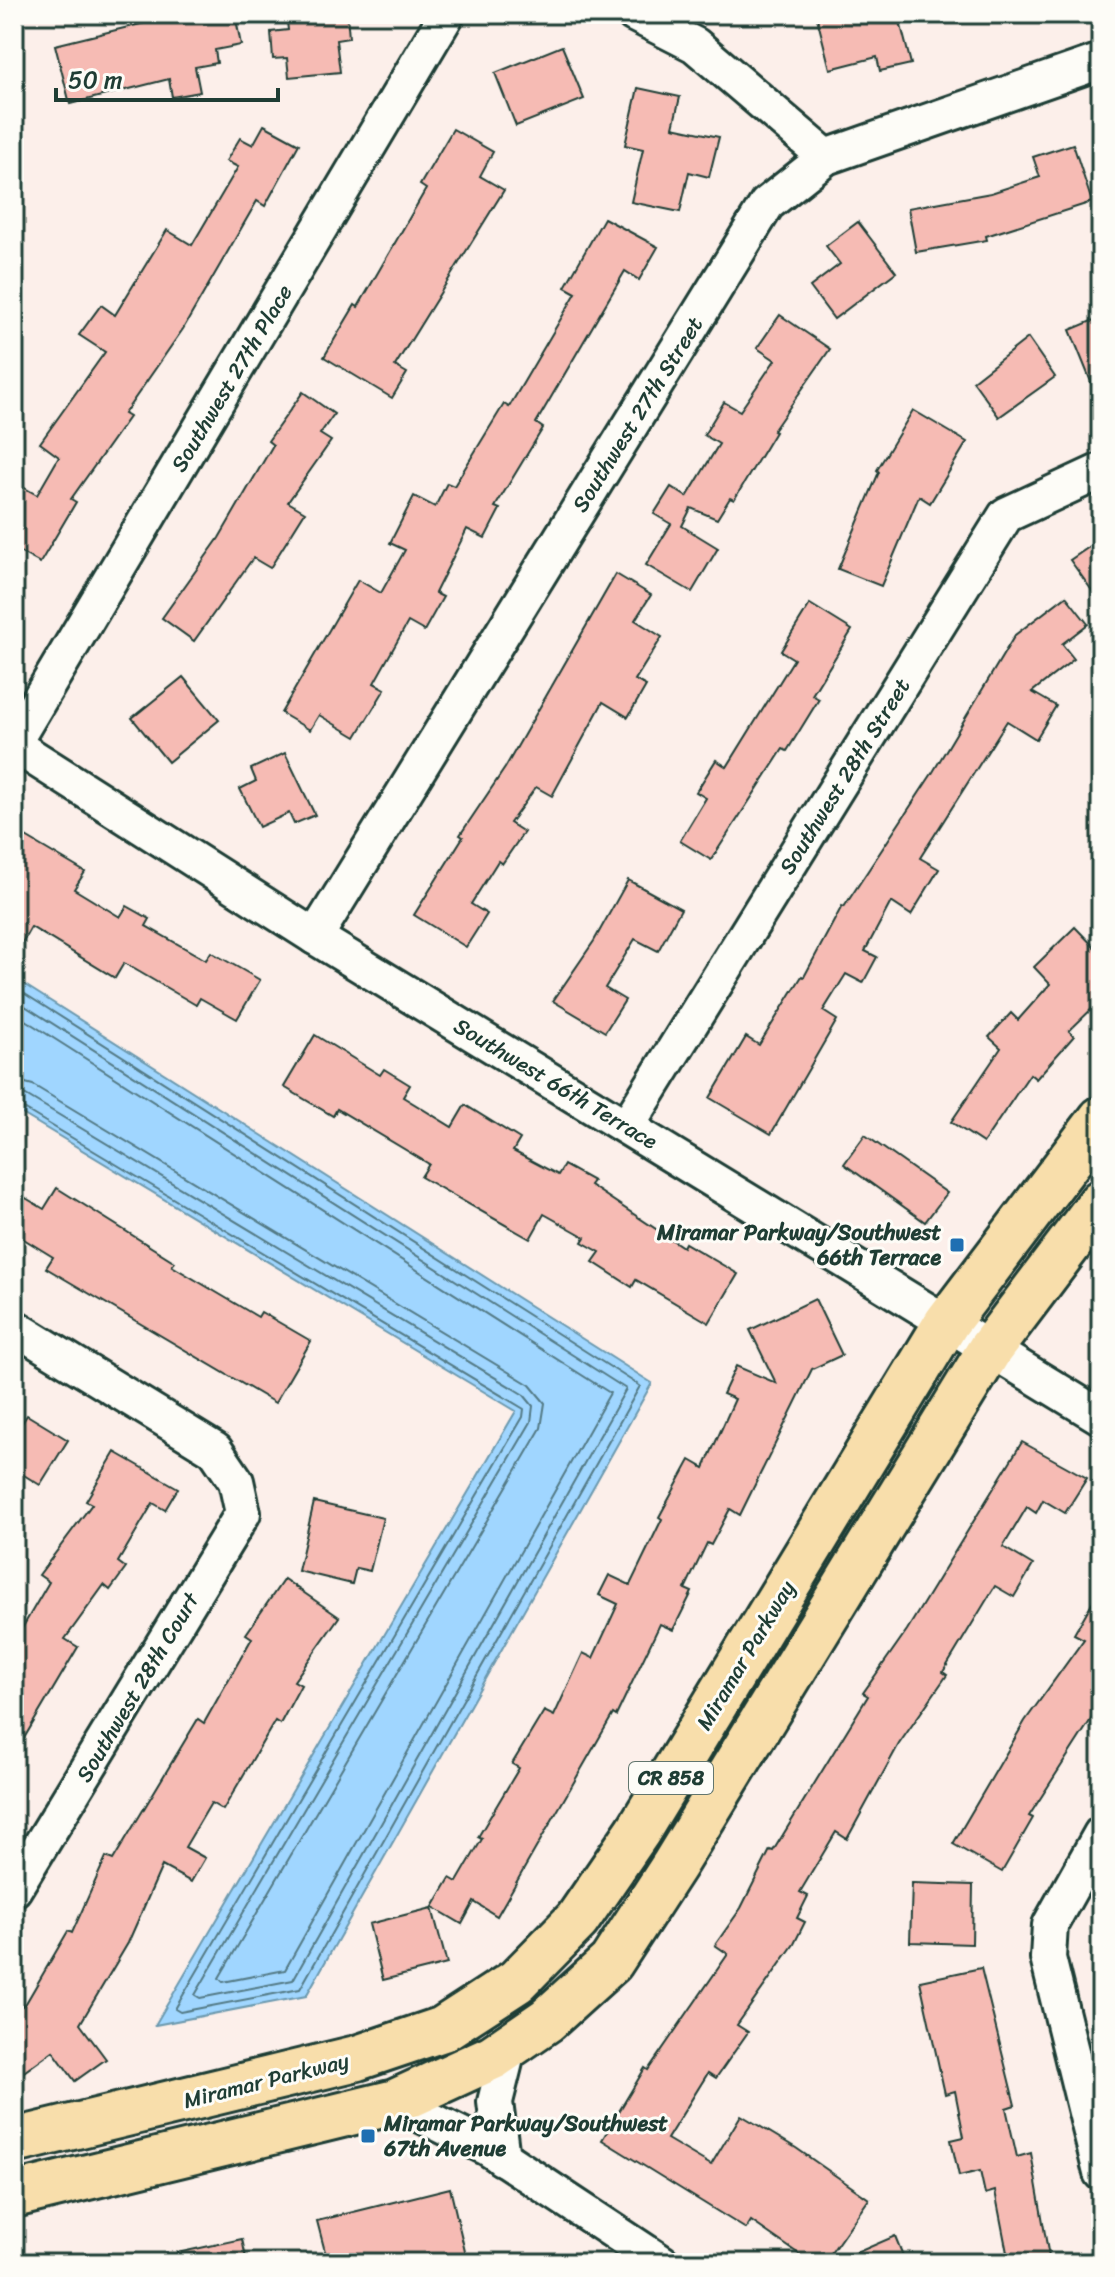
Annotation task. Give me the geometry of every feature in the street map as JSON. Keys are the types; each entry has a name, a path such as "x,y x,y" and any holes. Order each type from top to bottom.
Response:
{"main road":[{"name":"Miramar Parkway","path":"14,2141 357,2058 443,2029 517,1981 577,1920 638,1831 947,1322 1101,1119"},
{"name":"CR 858","path":"14,2195 395,2102 509,2046 543,2024 611,1962 674,1865 990,1349 1101,1202"}],"street":[{"name":"Southwest 27th Place","path":"14,743 447,14"},
{"path":"634,14 695,45 826,157"},
{"name":"Southwest 27th Street","path":"315,937 767,204 826,157 1101,61"},
{"name":"Southwest 28th Street","path":"627,1126 1006,515 1101,471"},
{"name":"Southwest 66th Terrace","path":"14,743 315,937 1101,1417"},
{"name":"Southwest 28th Court","path":"14,1327 215,1450 236,1481 243,1513 14,1889"},
{"path":"1101,1834 1050,1925 1048,1958 1101,2173"},
{"path":"502,2158 495,2102 509,2046"},
{"path":"395,2102 502,2158 662,2263"}],"water":[{"path":"14,978 652,1383 306,1996 155,2025 516,1411 14,1109"}],"building":[{"path":"156,14 235,14 241,45 215,50 217,63 195,67 200,92 172,97 169,79 70,104 55,45 157,20"},
{"path":"286,14 347,14 349,38 336,40 340,72 289,77 287,58 273,59 271,32 288,30"},
{"path":"816,14 898,14 911,64 880,71 877,57 830,69"},
{"path":"562,46 584,99 516,126 495,73"},
{"path":"638,88 680,97 673,127 719,137 709,177 689,172 680,212 631,202 643,149 625,145"},
{"path":"264,125 299,144 265,206 257,201 183,329 124,414 129,417 71,499 76,502 40,563 14,549 14,482 37,495 59,457 40,443 105,352 79,335 101,305 115,315 167,230 192,245 238,167 226,161 240,138 253,145"},
{"path":"453,129 493,152 480,176 504,190 395,366 407,373 392,398 324,357 355,305 358,307 426,189 420,185"},
{"path":"1073,144 1092,202 986,236 987,240 916,252 908,208 991,193 1040,177 1033,157"},
{"path":"604,218 658,247 639,280 625,271 536,423 543,428 495,507 500,509 485,538 467,529 435,593 443,597 424,631 408,622 374,683 385,689 356,737 319,715 310,730 281,713 358,580 381,593 405,550 390,543 414,496 435,507 447,483 454,486 504,404 509,407 576,293 565,287"},
{"path":"858,222 896,272 834,319 810,287 840,264 826,246"},
{"path":"780,315 830,349 773,431 734,500 730,498 717,519 691,508 682,526 718,548 692,592 646,565 671,524 654,514 671,487 687,497 719,444 704,435 724,402 740,411 775,360 757,348"},
{"path":"1101,317 1101,404 1100,404 1070,330"},
{"path":"1028,338 1055,377 999,417 973,381"},
{"path":"303,392 334,414 320,434 331,441 288,502 305,512 270,568 253,558 194,641 162,618 219,538 273,445 268,441"},
{"path":"913,410 967,442 930,503 919,496 881,586 838,569 879,472 877,470"},
{"path":"1101,539 1101,603 1070,560"},
{"path":"616,574 651,595 635,620 662,637 635,680 646,686 628,717 603,702 552,796 536,787 510,823 524,832 502,864 498,861 471,904 487,914 466,947 414,915 463,837 460,835 505,768"},
{"path":"1066,596 1088,624 1062,644 1074,659 1032,692 1056,706 1036,739 1007,721 920,858 939,869 911,915 891,902 865,951 877,957 863,983 846,974 823,1011 837,1020 771,1134 710,1098 746,1037 759,1045 804,977 842,906 933,772 1015,635"},
{"path":"810,604 852,630 812,695 819,699 711,860 680,841 706,798 696,792 716,760 727,767 794,659 781,651"},
{"path":"183,677 219,720 168,762 132,718"},
{"path":"285,753 315,815 294,824 289,813 259,827 240,789 256,781 251,769"},
{"path":"14,830 85,872 74,889 120,917 127,906 150,919 146,926 206,960 211,952 260,980 237,1019 200,998 196,1005 124,963 115,978 31,927 14,957"},
{"path":"628,880 681,909 658,951 635,939 605,988 625,1000 605,1032 553,1001 594,941"},
{"path":"1075,927 1101,954 1101,1000 1069,1031 1074,1036 1036,1079 1030,1074 983,1143 951,1122 1001,1048 989,1037 1011,1013 1018,1020 1050,984 1034,967"},
{"path":"315,1035 380,1075 384,1069 410,1085 403,1097 452,1127 465,1105 520,1139 513,1151 558,1175 564,1165 593,1181 590,1185 683,1247 685,1243 738,1274 709,1323 636,1280 632,1287 593,1262 600,1252 582,1242 585,1237 544,1214 530,1239 421,1177 429,1164 337,1109 333,1116 284,1087"},
{"path":"865,1135 947,1193 925,1222 844,1164"},
{"path":"57,1188 175,1262 172,1266 258,1317 261,1312 311,1341 275,1403 46,1268 53,1257 14,1233 14,1191 44,1209"},
{"path":"815,1299 842,1355 812,1369 740,1515 730,1509 711,1545 707,1543 685,1589 692,1592 673,1630 660,1624 616,1716 613,1714 497,1916 474,1902 462,1924 433,1907 450,1878 457,1882 482,1839 478,1837 519,1768 512,1764 544,1711 554,1716 583,1653 593,1658 618,1604 599,1595 609,1575 630,1585 662,1519 659,1517 690,1460 704,1468 735,1399 723,1394 736,1366 776,1383 750,1330"},
{"path":"27,1415 68,1440 40,1485 14,1469 14,1436"},
{"path":"1022,1442 1087,1478 1065,1513 1043,1500 1036,1513 1027,1507 1003,1547 1033,1565 1014,1597 995,1586 943,1672 947,1675 899,1744 847,1839 836,1832 800,1892 808,1896 797,1918 805,1922 794,1944 737,2025 748,2032 716,2078 708,2073 667,2139 711,2165 741,2115 796,2148 869,2199 824,2263 812,2263 751,2221 746,2229 602,2140 645,2068 648,2070 728,1954 715,1945 741,1908 770,1850 773,1851 868,1696 863,1693 907,1630"},
{"path":"115,1452 178,1488 165,1510 153,1503 118,1562 126,1568 110,1590 104,1585 65,1639 78,1647 14,1755 14,1642 49,1582 39,1575 92,1504 86,1501"},
{"path":"314,1502 383,1518 370,1571 356,1568 352,1584 298,1571"},
{"path":"284,1579 339,1617 294,1681 301,1685 280,1724 275,1721 223,1810 211,1803 185,1847 205,1858 191,1882 162,1866 128,1943 80,2024 106,2059 75,2081 53,2051 14,2079 14,2012 26,2003 68,1931 72,1933 106,1857 113,1860 198,1719 204,1723 252,1638 246,1634"},
{"path":"1101,1587 1101,1704 1029,1816 1033,1818 1002,1872 953,1844 1025,1721 1084,1639 1074,1634"},
{"path":"912,1883 973,1885 972,1944 910,1942"},
{"path":"432,1908 447,1964 383,1980 369,1924"},
{"path":"981,1968 1015,2105 1006,2108 1017,2157 1031,2153 1050,2263 1009,2263 995,2191 985,2194 980,2171 959,2176 951,2140 964,2137 955,2091 945,2094 920,1981"},
{"path":"450,2188 467,2260 453,2263 328,2263 317,2221"},
{"path":"895,2236 906,2263 833,2263"},
{"path":"242,2239 247,2263 178,2263 177,2253"}],"place":[{"name":"Miramar Parkway/Southwest 66th Terrace","path":"957,1245"},
{"name":"Miramar Parkway/Southwest 67th Avenue","path":"368,2136"}]}
